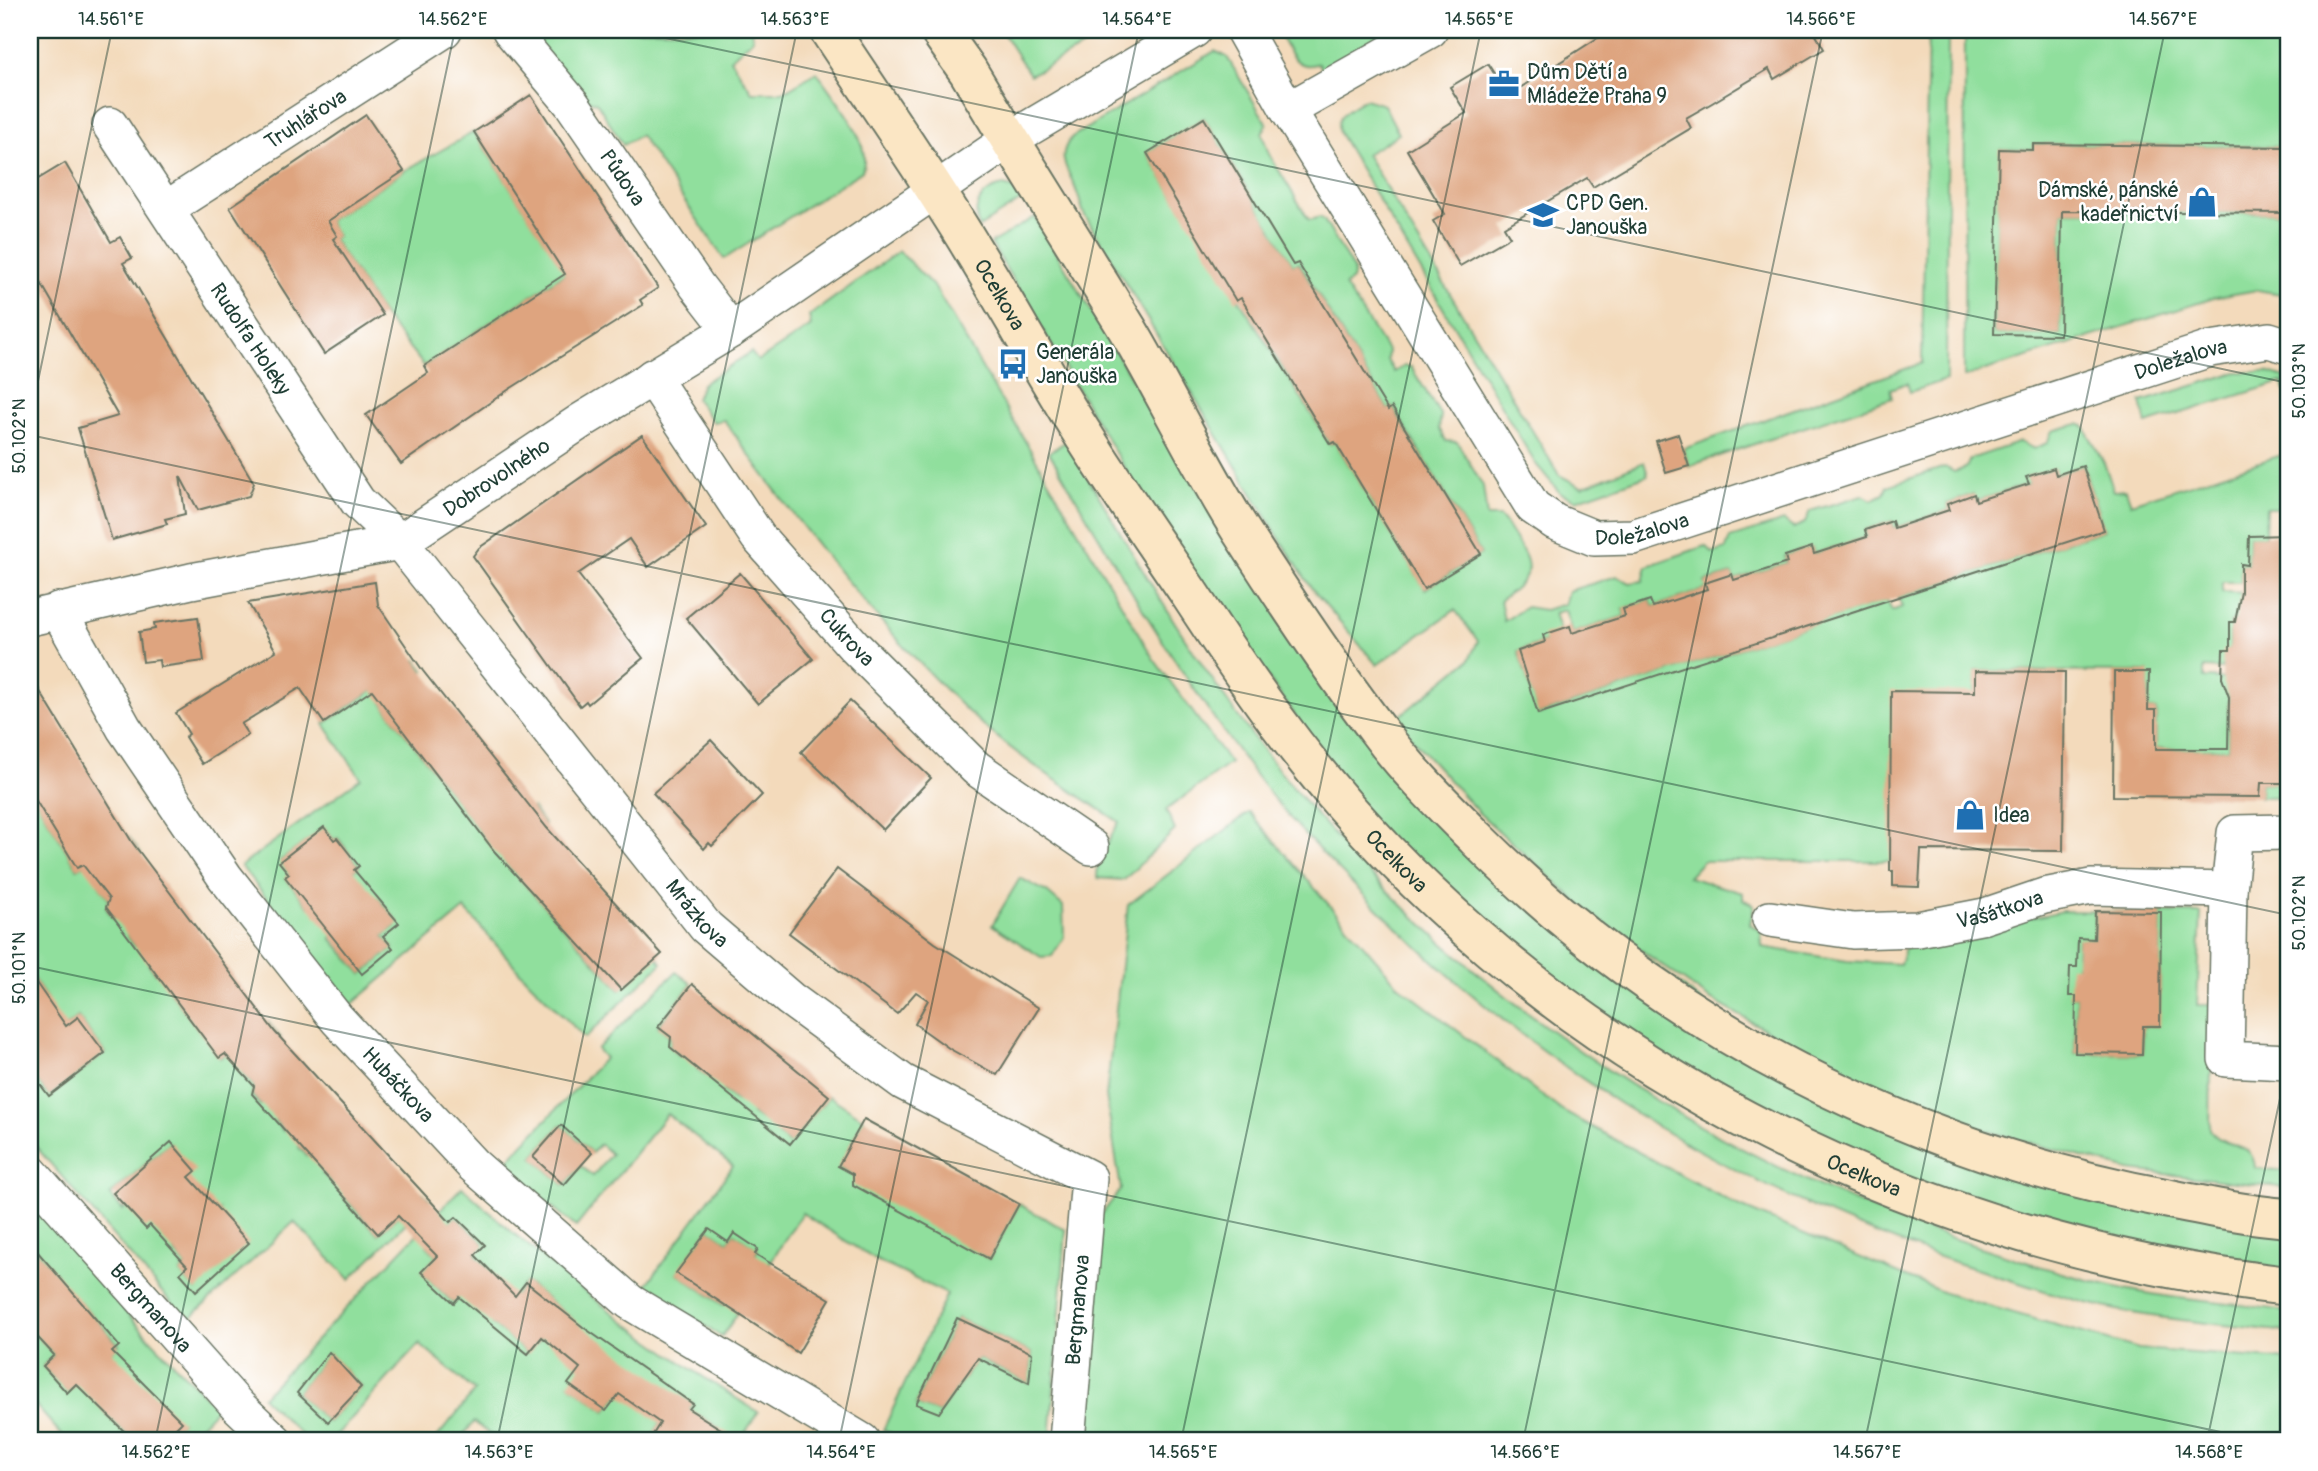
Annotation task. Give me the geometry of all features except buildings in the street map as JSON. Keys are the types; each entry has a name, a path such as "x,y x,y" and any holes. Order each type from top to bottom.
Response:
{"street":[{"name":"Truhlářova","path":"166,209 444,30"},
{"name":"Půdova","path":"510,30 572,104 697,286 731,330"},
{"name":"Ocelkova","path":"829,30 921,198 1288,738 1345,806 1402,867 1473,933 1542,989 1646,1062 1732,1113 1849,1171 2000,1228 2074,1249 2158,1267 2288,1286"},
{"path":"939,30 1130,334 1241,530 1370,720 1432,794 1530,890 1597,946 1677,1005 1802,1076 1884,1114 1968,1148 2041,1171 2120,1190 2260,1216 2288,1218"},
{"path":"921,198 1009,140 1194,30"},
{"name":"Doležalova","path":"1243,30 1288,110 1533,507 1555,522 1594,538 1633,537 2210,349 2269,340 2288,346"},
{"path":"1288,110 1430,30"},
{"name":"Rudolfa Holeky","path":"110,125 358,502 400,542"},
{"name":"Dobrovolného","path":"44,614 400,542 652,377 731,330 921,198"},
{"name":"Cukrova","path":"652,377 758,537 854,646 976,768 1091,847"},
{"name":"Mrázkova","path":"400,542 706,927 790,999 903,1082 1089,1178"},
{"name":"Hubáčkova","path":"44,614 225,877 337,1019 473,1165 630,1302 862,1441"},
{"path":"2288,832 2235,832 2229,890 2226,1059 2288,1062"},
{"name":"Vašátkova","path":"1770,919 1853,931 1918,929 1985,916 2044,896 2091,887 2229,890"},
{"name":"Bergmanova","path":"30,1172 238,1406 275,1441"},
{"name":"Bergmanova","path":"1067,1441 1089,1178"}],"green space":[{"path":"524,30 751,30 753,39 730,59 752,92 783,92 817,72 857,134 864,159 862,171 724,259 640,135 623,145 597,103 575,94"},
{"path":"1001,30 1115,30 1030,75"},
{"path":"1277,30 1401,30 1325,75 1319,63 1304,64 1293,57"},
{"path":"1928,30 1948,30 1946,380 1910,392 1907,383 1890,389 1892,398 1689,466 1683,449 1922,363"},
{"path":"1965,30 2288,30 2288,147 2033,144 2033,150 2000,149 1994,334 2060,335 2062,211 2288,213 2288,295 2257,290 2217,297 1964,377"},
{"path":"1215,51 1227,57 1267,124 1262,134 1269,154 1309,220 1320,217 1324,220 1354,271 1352,280 1345,286 1388,352 1387,360 1394,372 1405,366 1411,367 1441,416 1439,428 1446,441 1457,442 1483,486 1487,517 1499,517 1504,521 1525,555 1528,564 1523,580 1500,600 1504,621 1526,607 1545,610 1564,604 1568,591 1617,576 1630,583 1643,581 1647,566 1705,546 1713,553 1726,549 1730,538 1784,521 1793,528 1805,523 1810,511 1863,495 1872,500 1884,494 1887,486 1945,467 1954,472 1966,468 1970,459 2020,442 2034,449 2047,443 2052,431 2078,424 2084,426 2104,463 2114,491 2126,490 2131,503 2288,453 2288,508 2266,508 2265,536 2249,536 2248,565 2241,564 2241,582 2222,582 2222,592 2248,593 2247,622 2230,622 2230,650 2222,669 2204,668 2204,678 2229,679 2228,749 2156,749 2156,710 2148,710 2148,672 1976,671 1975,692 1890,861 1703,861 1688,877 1743,893 1743,899 1754,905 1750,924 1761,931 1762,947 1847,961 1900,964 1904,950 1912,944 2062,911 2095,911 2094,939 2078,939 2077,967 2070,996 2076,996 2075,1053 2142,1054 2143,1026 2159,1026 2161,912 2201,913 2197,1005 2212,1005 2210,1129 2215,1136 2249,1152 2255,1168 2288,1171 2288,1188 2129,1170 1987,1131 1842,1072 1708,998 1591,914 1479,813 1395,720 1469,660 1478,641 1455,610 1377,665 1312,589 1084,214 1063,156 1072,137","holes":["1204,118 1293,265 1299,263 1388,410 1393,407 1481,554 1425,589 1335,442 1330,444 1147,153","2083,466 2104,530 1898,597 1902,607 1892,611 1887,600 1539,714 1518,651 1545,642 1559,630 1554,613 1565,610 1572,633 1625,616 1623,609 1650,600 1653,607 1707,589 1705,582 1732,574 1734,580 1787,563 1785,556 1812,548 1814,554 1867,537 1865,530 1892,521 1894,528 1949,510 1947,504 1973,494 1976,501 2029,484 2027,477 2054,469 2056,475"]},
{"path":"1365,99 1384,105 1399,134 1366,154 1559,475 1582,487 1644,462 1648,475 1576,500 1560,493 1535,463 1339,133 1341,116"},
{"path":"474,132 566,273 424,366 383,315 333,239 337,236 328,221 404,171"},
{"path":"1003,186 1016,189 1025,198 979,227 976,212 980,200 989,191"},
{"path":"1035,217 1209,508 1366,738 1816,1091 2288,1227 2288,1279 1980,1214 1645,1053 1383,836 1164,535 991,243"},
{"path":"899,251 935,288 1153,658 1230,763 1166,810 1175,830 1124,880 1097,878 1098,859 1119,822 1039,769 1001,740 932,676 838,570 724,420 713,422 696,399 702,384 751,352 758,361 811,326 809,316"},
{"path":"2237,372 2267,372 2288,379 2288,398 2282,382 2146,424 2141,402"},
{"path":"1067,441 1171,617 1228,702 1290,784 1362,865 1439,939 1521,1008 1608,1070 1700,1126 1795,1175 1894,1217 1995,1252 2103,1284 2158,1295 2288,1311 2288,1332 2119,1311 2064,1297 1903,1244 1819,1210 1737,1171 1659,1128 1584,1080 1511,1027 1442,969 1374,905 1270,794 1181,670 1049,452"},
{"path":"416,660 424,670 382,703 488,842 532,808 544,824 504,861 620,990 657,957 662,963 585,1038 520,972 465,909 351,1005 241,866 361,778 324,724","holes":["324,828 334,840 338,838 359,866 308,906 286,878 289,874 280,861","378,898 399,923 383,936 393,948 362,974 331,938"]},
{"path":"30,775 38,789 34,797 77,868 129,837 141,853 99,885 109,899 106,908 113,918 120,913 131,927 127,936 135,946 141,941 152,956 148,964 156,974 162,970 170,992 220,1058 268,1022 281,1038 242,1073 254,1086 252,1095 260,1105 266,1100 278,1112 275,1121 283,1131 289,1125 301,1139 299,1148 307,1156 313,1151 325,1164 322,1173 331,1182 337,1177 348,1190 346,1199 378,1234 423,1193 429,1200 350,1279 294,1222 187,1321 30,1140 30,1080 34,1077 49,1096 105,1053 78,1017 30,1054 30,1012 47,999 30,974","holes":["171,1142 126,1207 123,1210 110,1195","219,1211 196,1290 180,1273 187,1266 174,1252"]},
{"path":"2261,783 2288,783 2288,797 2260,797"},
{"path":"1249,812 1398,985 1562,1111 1738,1206 1947,1294 2139,1349 2288,1360 2288,1441 1080,1441 1098,1219 1121,1189 1106,1096 1128,905"},
{"path":"1020,878 1047,892 1063,906 1064,937 1052,956 1041,957 992,925"},
{"path":"676,972 692,984 658,1026 671,1037 670,1047 680,1056 686,1049 699,1060 697,1069 708,1077 726,1081 724,1091 734,1100 753,1104 752,1114 762,1121 767,1115 780,1125 779,1135 789,1144 829,1096 864,1119 839,1167 989,1259 1019,1204 1066,1230 1050,1441 908,1441 883,1430 947,1294 874,1259 802,1213 722,1337 645,1287 733,1166 667,1114 576,1227 503,1165 605,1058 597,1049","holes":["561,1125 592,1153 600,1144 611,1154 593,1176 581,1166 564,1185 533,1157","709,1229 728,1242 734,1233 758,1250 723,1305 677,1273","957,1318 1032,1353 1029,1383 978,1358 939,1413 916,1404"]},
{"path":"462,1187 532,1249 604,1307 758,1412 740,1441 711,1441 719,1428 689,1409 693,1404 678,1395 649,1441 499,1441 474,1422 458,1441 434,1441 475,1391 419,1344 331,1441 308,1441 262,1397","holes":["456,1217 484,1244 475,1255 488,1268 453,1303 422,1272 437,1256 427,1246","526,1282 572,1319 542,1337 527,1353 492,1324","329,1353 361,1387 328,1422 297,1393","648,1374 619,1394 606,1411 569,1384"]},
{"path":"30,1203 150,1339 217,1408 185,1441 163,1441 181,1422 103,1410 134,1441 67,1441 30,1399 30,1295 55,1273 30,1243","holes":["79,1301 119,1345 67,1392 43,1366 54,1355 39,1338"]}],"place":[{"name":"Dům Dětí a Mládeže Praha 9","path":"1504,84"},
{"name":"Dámské, pánské kadeřnictví","path":"2202,202"},
{"name":"CPD Gen. Janouška","path":"1543,215"},
{"name":"Generála Janouška","path":"1013,364"},
{"name":"Idea","path":"1970,815"}]}
